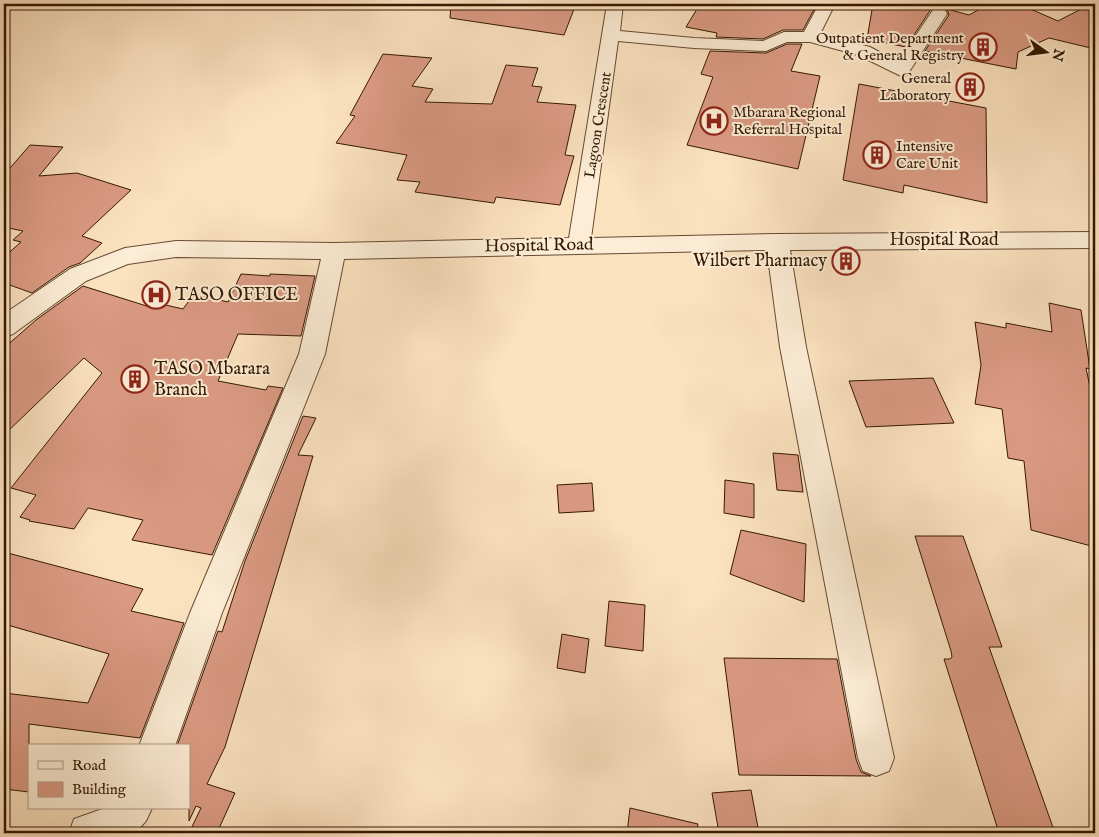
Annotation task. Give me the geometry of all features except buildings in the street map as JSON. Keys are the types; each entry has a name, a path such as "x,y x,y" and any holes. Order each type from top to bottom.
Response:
{"street":[{"name":"Lagoon Crescent","path":"579,245 612,35 615,4"},
{"path":"810,37 827,4"},
{"path":"612,35 694,43 766,46 784,37 810,37 864,51 901,71 944,8"},
{"name":"Hospital Road","path":"4,327 78,275 125,256 176,249 334,251 776,242 1095,240"},
{"path":"776,242 793,347 876,758"},
{"path":"158,744 206,613 312,354 334,251"}],"place":[{"name":"Outpatient Department & General Registry","path":"983,47"},
{"name":"General Laboratory","path":"970,87"},
{"name":"Mbarara Regional Referral Hospital","path":"714,121"},
{"name":"Intensive Care Unit","path":"877,155"},
{"name":"Wilbert Pharmacy","path":"846,261"},
{"name":"TASO OFFICE","path":"156,295"},
{"name":"TASO Mbarara Branch","path":"135,379"}]}
